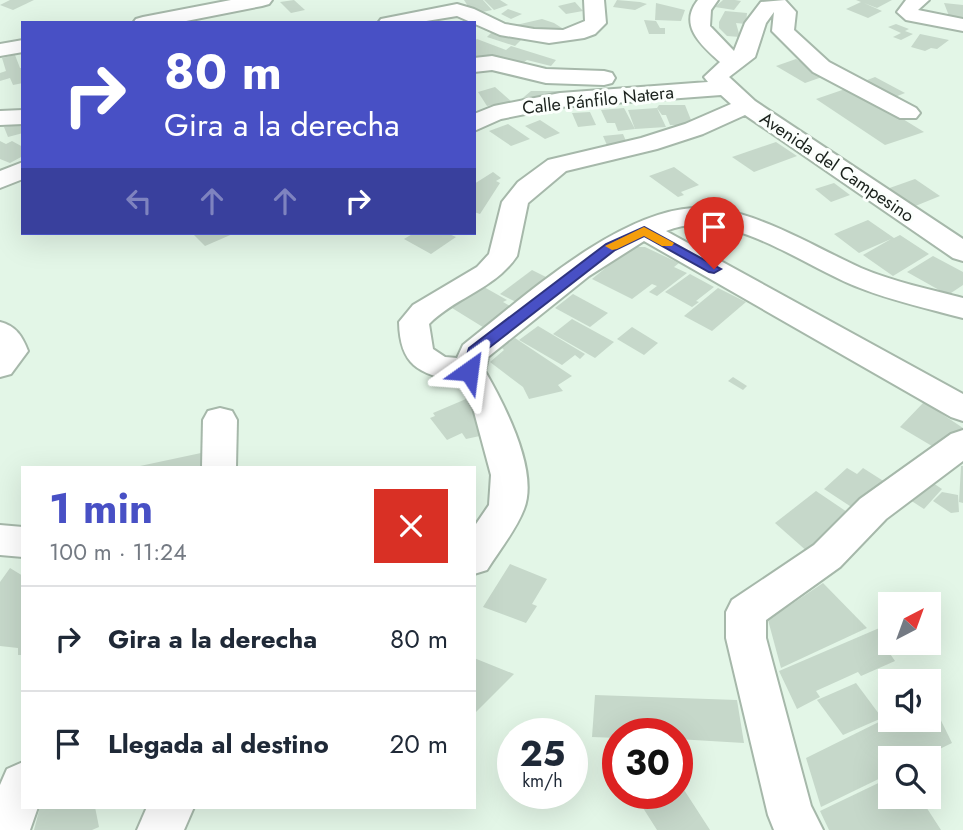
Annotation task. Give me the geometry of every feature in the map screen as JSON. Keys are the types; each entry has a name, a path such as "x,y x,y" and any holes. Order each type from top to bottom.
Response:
{"street":[{"path":"396,21 457,10 513,33 530,36 576,34 594,27 594,0"},
{"name":"Avenida del Campesino","path":"708,0 699,9 697,19 724,76 747,106 963,252"},
{"path":"919,0 909,7 907,12 913,16 963,25"},
{"path":"153,21 252,1"},
{"path":"476,65 492,63 546,76 573,78 724,76 747,52 758,14 774,1 786,12 783,31 821,67 908,113"},
{"path":"0,50 21,46"},
{"name":"Calle Pánfilo Natera","path":"476,123 494,113 548,102 724,76"},
{"path":"469,371 435,367 417,351 414,322 424,312 487,273 503,256 515,202 527,188 557,165 648,144 694,129 747,106"},
{"path":"0,118 21,117"},
{"path":"0,180 21,171"},
{"path":"476,556 507,507 509,475 490,408 469,371 474,352 610,247 674,218 693,216 742,225 871,281 963,308"},
{"path":"644,230 963,409"},
{"path":"219,466 220,420"},
{"path":"787,825 746,638 746,612 827,556 873,509 963,443"},
{"path":"7,830 21,790"},
{"path":"160,830 170,809"}],"building":[{"path":"10,0 34,0 13,10 0,5"},
{"path":"294,0 305,10 291,13 280,2"},
{"path":"464,0 483,0 492,10 473,14"},
{"path":"484,0 500,0 508,5 494,10"},
{"path":"617,0 647,4 635,10 613,7"},
{"path":"723,0 741,1 734,10 715,7"},
{"path":"856,0 892,0 877,8 864,3 882,11 868,18 846,9 861,2"},
{"path":"575,2 583,11 566,14 558,6"},
{"path":"656,3 685,10 681,21 655,20"},
{"path":"944,3 963,5 963,24 943,15 949,16"},
{"path":"508,9 522,14 511,19 501,14"},
{"path":"725,11 747,13 746,24 736,23 740,37 727,36 719,28"},
{"path":"542,19 568,32 524,31 516,25"},
{"path":"644,20 656,21 660,28 665,28 665,34 649,34"},
{"path":"896,24 909,29 905,31 913,34 901,40 893,37 901,33 888,27"},
{"path":"493,31 522,39 515,46 487,37"},
{"path":"920,34 949,40 937,49 925,51 911,47"},
{"path":"476,40 506,50 511,46 556,60 551,66 527,60 517,67 476,60"},
{"path":"15,55 21,68 21,83 13,85 10,78 0,81 0,73 6,71 2,58"},
{"path":"796,59 825,76 805,83 776,66"},
{"path":"875,77 905,93 887,100 857,84"},
{"path":"495,87 512,102 487,106 478,92"},
{"path":"851,87 924,132 885,145 816,99"},
{"path":"531,91 571,91 570,98 518,102"},
{"path":"659,105 685,105 693,125 670,125 666,115 662,115 657,108"},
{"path":"624,108 635,129 618,131 615,123 607,123 601,110"},
{"path":"657,108 666,127 635,129 628,110"},
{"path":"590,112 596,125 578,127 572,113"},
{"path":"540,120 560,133 545,139 525,126"},
{"path":"21,123 21,134 8,137 4,127"},
{"path":"508,124 530,139 511,146 489,131"},
{"path":"623,134 629,148 609,150 603,136"},
{"path":"0,141 6,144 12,141 21,146 21,157 10,163 0,159"},
{"path":"776,142 797,156 754,172 732,157"},
{"path":"674,167 699,185 681,192 684,195 678,197 649,176"},
{"path":"493,172 501,178 496,181 500,183 480,214 476,213 476,183"},
{"path":"915,179 940,196 908,209 884,190"},
{"path":"834,183 850,195 831,202 815,189"},
{"path":"868,220 894,238 900,235 929,254 893,276 863,255 891,239 859,253 834,234"},
{"path":"194,235 230,235 205,246"},
{"path":"411,235 456,237 431,254 404,239"},
{"path":"631,247 645,247 679,263 674,267 687,273 657,296 649,292 657,286 652,284 632,299 592,279"},
{"path":"933,256 963,272 963,285 948,295 907,272"},
{"path":"532,270 550,279 518,303 500,294"},
{"path":"690,274 714,287 692,307 665,292"},
{"path":"484,287 507,300 503,302 515,309 486,329 452,308"},
{"path":"718,288 746,302 712,331 684,316"},
{"path":"573,294 608,313 590,327 555,308"},
{"path":"572,319 614,342 595,358 553,334"},
{"path":"538,326 585,354 580,359 575,355 562,365 519,340"},
{"path":"632,327 658,343 644,355 617,339"},
{"path":"515,338 572,376 558,385 563,391 529,399 523,387 490,362"},
{"path":"733,377 747,386 743,390 728,381"},
{"path":"466,399 489,434 466,439 462,433 447,440 430,418 435,416 433,413"},
{"path":"924,402 963,428 963,432 942,452 900,427"},
{"path":"201,453 203,466 140,466"},
{"path":"963,466 963,503 959,502"},
{"path":"847,468 857,474 863,468 885,482 856,510 824,489"},
{"path":"930,481 942,489 924,509 910,500"},
{"path":"816,491 853,516 809,553 775,523"},
{"path":"942,492 958,495 959,512 951,513 933,501"},
{"path":"510,564 547,579 532,604 537,606 526,623 483,607"},
{"path":"10,568 21,575 21,655 18,655 18,648 0,646 0,582"},
{"path":"823,583 867,628 781,668 768,620"},
{"path":"878,629 878,655 891,655 895,661 861,676 858,672 816,691 820,697 797,709 779,671"},
{"path":"476,659 514,674 476,712"},
{"path":"856,683 878,713 878,720 843,735 817,700"},
{"path":"595,695 737,700 744,743 693,740 693,718 602,718 602,737 592,737"},
{"path":"941,721 952,743 941,748 941,746 878,746 878,779 821,807 806,758 878,722 878,732 941,732"},
{"path":"878,783 878,809 927,809 941,830 829,830 820,811"},
{"path":"693,804 710,830 657,830 644,809 693,809"},
{"path":"39,809 95,809 99,827 92,830 34,830"}],"slow traffic":[{"path":"612,246 644,230 667,243"}],"route":[{"path":"469,371 474,352 610,247 644,230 714,269"}]}
